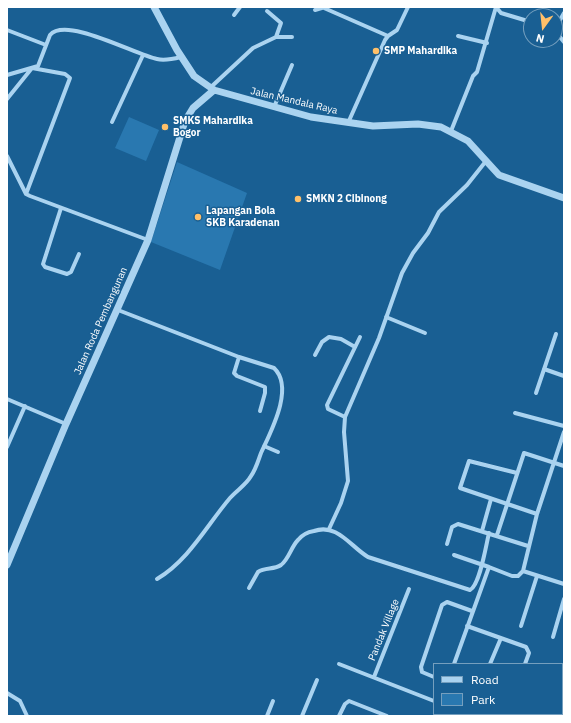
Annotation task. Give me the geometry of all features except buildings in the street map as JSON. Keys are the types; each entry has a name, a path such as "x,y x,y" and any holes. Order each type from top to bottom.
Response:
{"street":[{"name":"Jalan Mandala Raya","path":"154,7 181,57 194,76 212,89 311,117 348,123 383,126 430,125 451,131 468,141 493,170 507,179 564,198"},
{"path":"234,15 240,7"},
{"path":"315,10 324,7 388,36"},
{"path":"348,123 388,36 397,30 408,7"},
{"path":"496,7 501,12 523,19"},
{"path":"451,131 473,76 477,72 487,43 496,7"},
{"path":"267,11 281,23 276,37"},
{"path":"7,30 46,45"},
{"path":"7,75 38,66 52,32 59,30 93,34 143,55 167,60 181,57"},
{"path":"458,36 487,43"},
{"path":"212,89 253,48 276,37 292,37"},
{"path":"112,122 143,55"},
{"path":"274,107 292,66"},
{"path":"7,99 32,68"},
{"path":"26,194 70,78 65,74 32,68"},
{"name":"Jalan Roda Pembangunan","path":"7,565 66,424 148,240 185,121 193,108 212,89"},
{"path":"7,156 26,194 148,240"},
{"path":"329,529 344,496 348,481 344,432 345,417 407,262 428,233 439,212 467,185 486,161"},
{"path":"61,208 42,264 45,267 67,274 71,272 79,254"},
{"path":"118,310 238,357 274,368 278,371 282,394 281,404 252,475 247,482 230,498 211,525 180,561 158,579"},
{"path":"386,317 425,333"},
{"path":"536,394 556,334"},
{"path":"315,355 322,342 329,337 341,339 355,347"},
{"path":"345,417 328,409 327,405 360,337"},
{"path":"238,357 234,374 265,387 266,393 260,411"},
{"path":"544,369 564,376"},
{"path":"7,399 66,424"},
{"path":"7,447 25,406"},
{"path":"515,412 564,426"},
{"path":"454,555 512,576 518,576 523,571 537,514 564,432"},
{"path":"264,446 278,452"},
{"path":"497,535 524,453 526,452 564,466"},
{"path":"517,473 469,460 461,490 537,514"},
{"path":"482,531 491,499"},
{"path":"447,544 452,527 455,524 497,535 528,546"},
{"path":"249,588 260,570 282,564 294,545 302,536 315,530 329,529 343,535 354,548 368,557 467,591 474,588 482,564 489,533"},
{"path":"454,663 489,567"},
{"path":"523,571 564,584"},
{"path":"521,626 537,576"},
{"name":"Pandak Village","path":"374,677 409,589"},
{"path":"553,637 564,599"},
{"path":"433,678 422,672 421,667 442,605 447,602 472,611"},
{"path":"468,626 528,648 529,653 525,663"},
{"path":"490,663 501,638"},
{"name":"Pandak Village","path":"340,664 433,701"},
{"path":"302,716 317,680"},
{"path":"7,693 20,701 27,716"},
{"path":"267,716 273,701"},
{"path":"339,716 345,704 349,701 387,716"}],"green space":[{"path":"129,117 159,130 146,161 115,148"},
{"name":"Lapangan Bola SKB Karadenan","path":"177,162 247,193 220,270 151,242"}],"place":[{"name":"SMP Mahardika","path":"376,51"},
{"name":"SMKS Mahardika Bogor","path":"165,127"},
{"name":"SMKN 2 Cibinong","path":"298,199"},
{"name":"Lapangan Bola SKB Karadenan","path":"198,217"}]}
